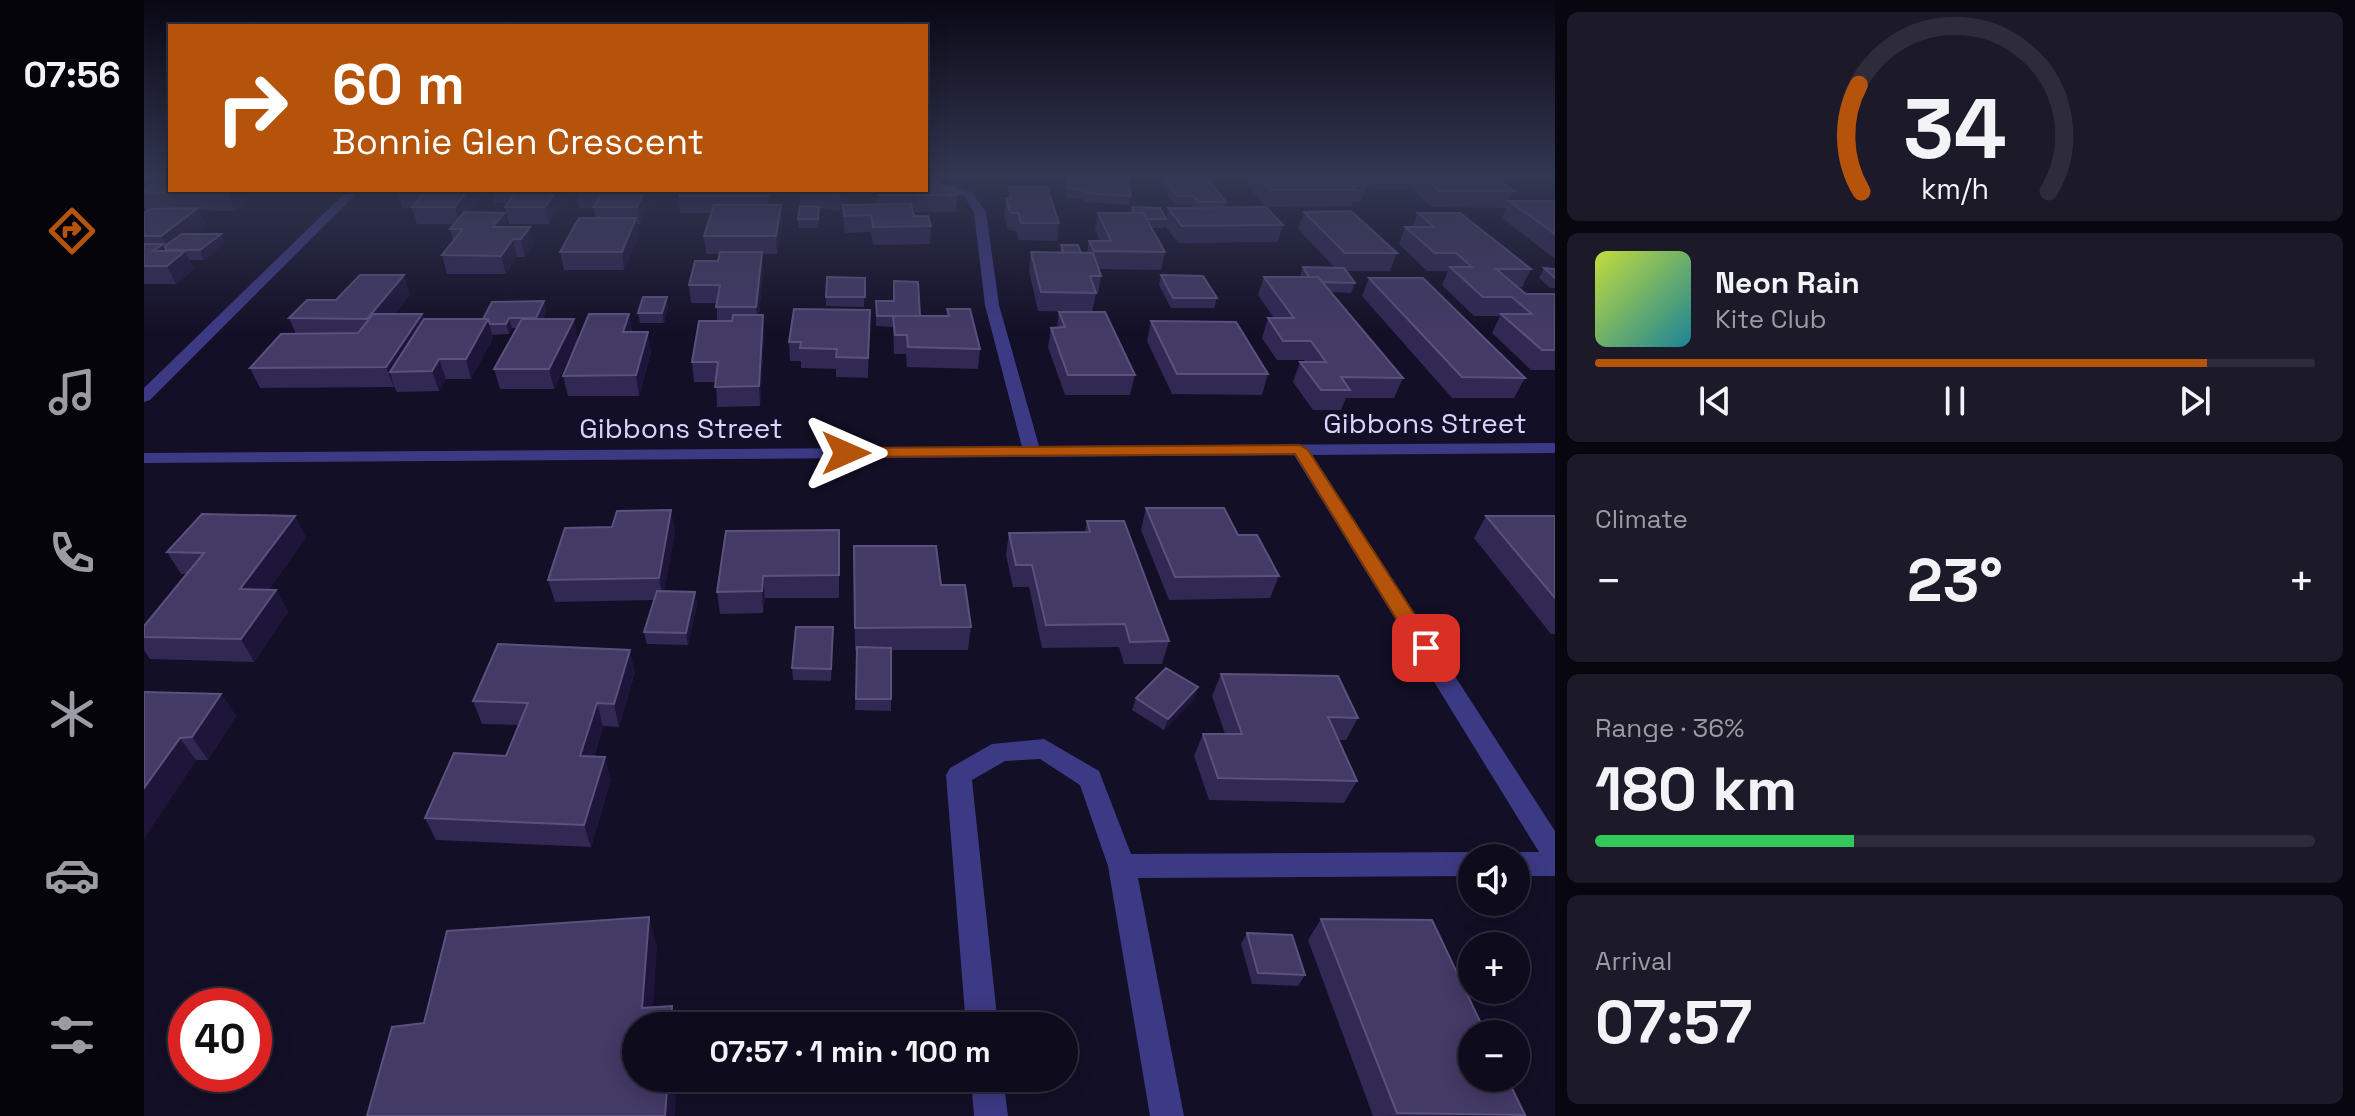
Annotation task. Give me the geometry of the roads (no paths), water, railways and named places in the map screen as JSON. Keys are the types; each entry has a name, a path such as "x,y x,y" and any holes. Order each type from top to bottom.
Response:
{"street":[{"path":"144,397 315,228"},
{"path":"982,228 992,305 1032,451"},
{"name":"Gibbons Street","path":"144,458 1555,448"},
{"path":"1300,450 1555,854"},
{"path":"981,1012 959,775 1001,751 1044,749 1090,778 1122,866 1167,1116"},
{"path":"1122,866 1458,864"},
{"path":"1530,864 1555,864"},
{"path":"988,1092 991,1116"}]}
